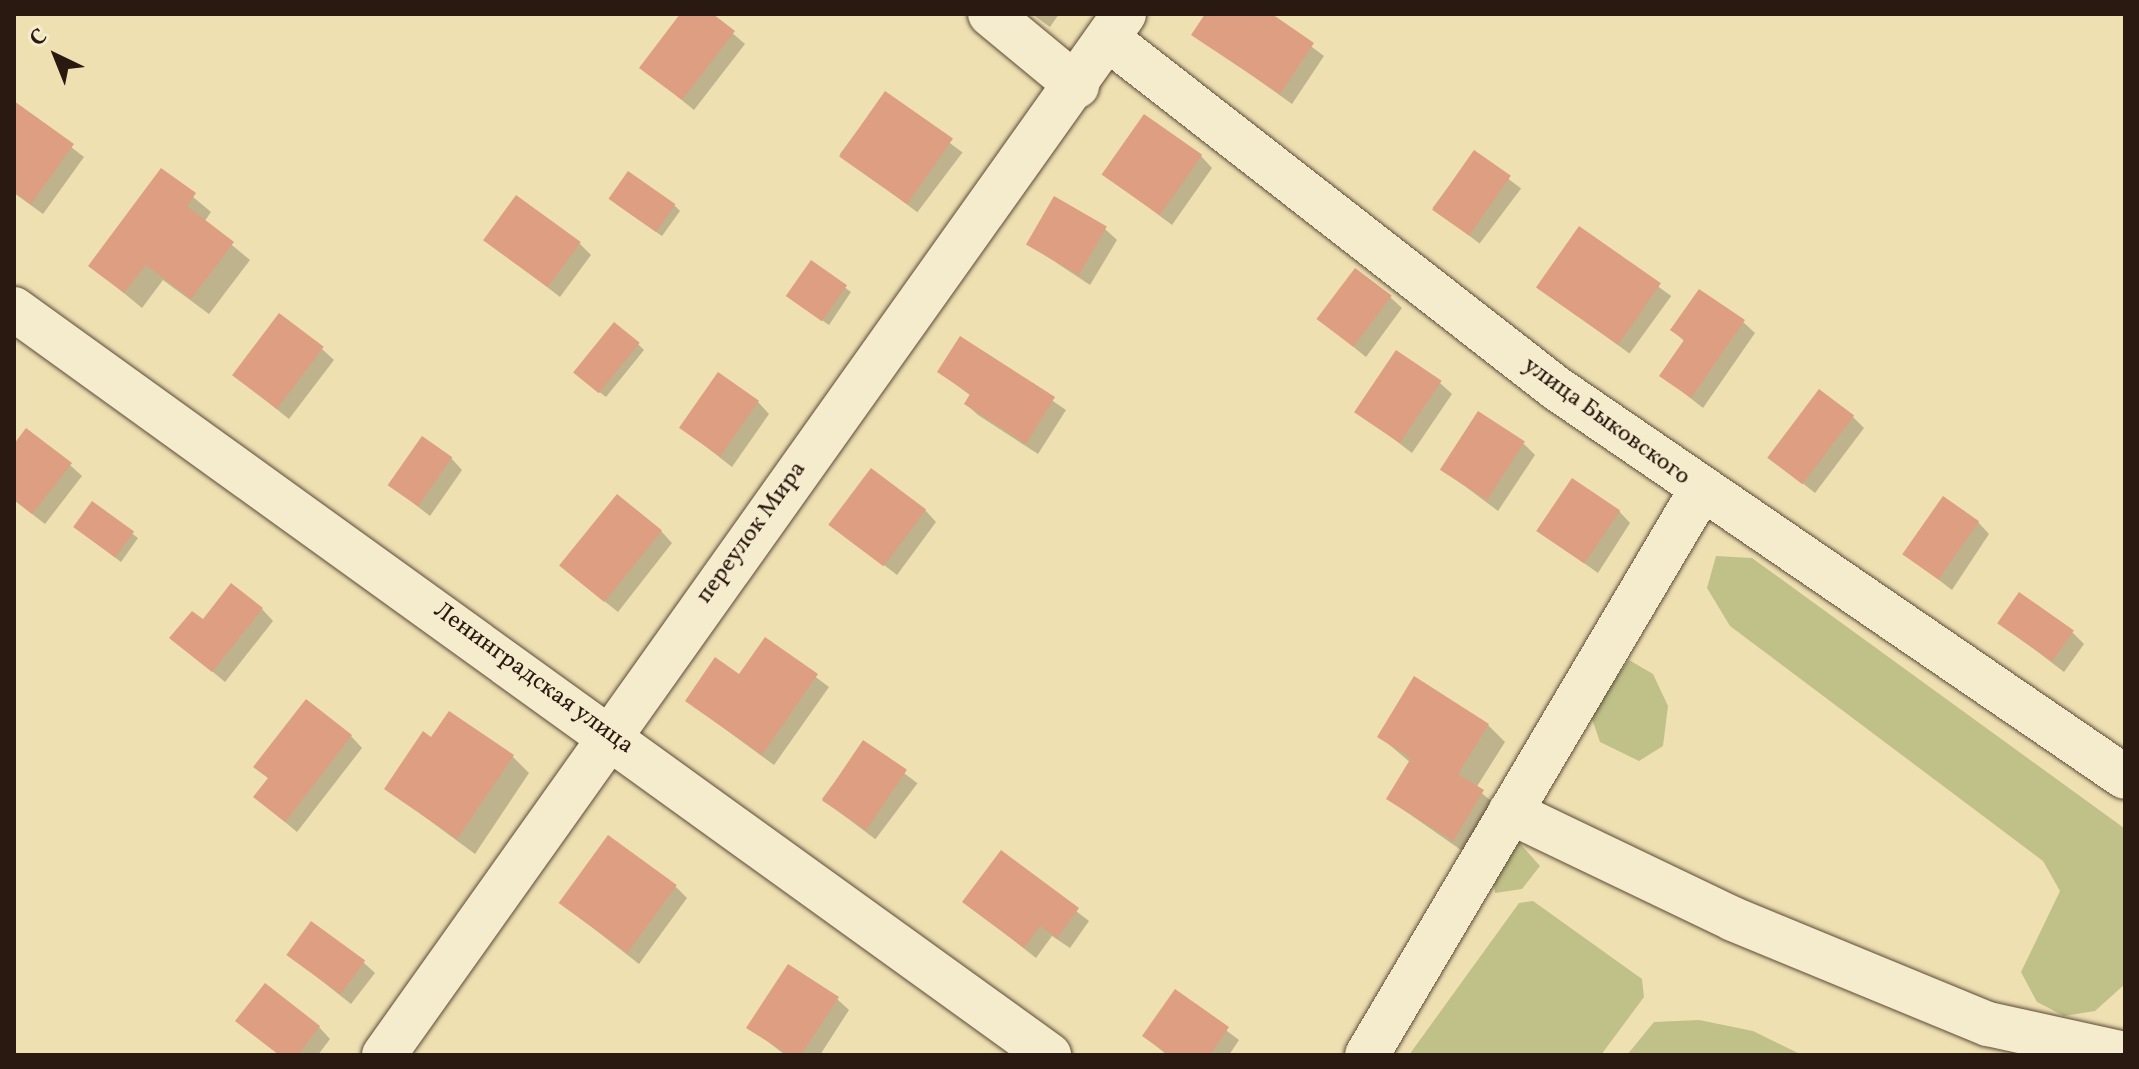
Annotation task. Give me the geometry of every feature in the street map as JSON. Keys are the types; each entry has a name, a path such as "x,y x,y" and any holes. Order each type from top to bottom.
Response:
{"street":[{"path":"990,14 1077,86"},
{"name":"переулок Мира","path":"384,1055 607,732 1077,86 1116,26"},
{"name":"улица Быковского","path":"1116,26 1556,388 2125,777"},
{"name":"Ленинградская улица","path":"14,309 607,732 1049,1055"},
{"path":"1367,1055 1701,490"},
{"path":"1510,812 1733,919 1988,1024 2125,1054"}],"green space":[{"path":"1716,556 1752,558 2124,828 2125,984 2095,1011 2064,1016 2037,1002 2021,972 2060,891 2043,861 1730,626 1707,588"},
{"path":"1629,660 1653,674 1668,706 1663,746 1639,761 1600,742 1590,713"},
{"path":"1515,838 1540,866 1522,889 1495,893 1493,871"},
{"path":"1533,901 1642,979 1644,997 1601,1055 1409,1055 1519,903"},
{"path":"1699,1020 1753,1031 1802,1055 1627,1055 1654,1022"}],"building":[{"path":"680,14 713,14 735,31 682,100 639,68"},
{"path":"1205,14 1272,14 1314,43 1280,94 1191,35"},
{"path":"885,91 953,139 907,204 839,157"},
{"path":"14,101 74,144 31,204 14,192"},
{"path":"1144,114 1202,155 1160,215 1102,175"},
{"path":"1474,150 1511,176 1469,236 1432,210"},
{"path":"161,168 196,193 187,206 234,242 191,299 146,265 124,293 88,266"},
{"path":"628,171 676,204 656,232 608,199"},
{"path":"516,195 581,242 548,287 483,240"},
{"path":"1054,196 1107,226 1079,275 1026,244"},
{"path":"1579,226 1661,283 1618,345 1536,287"},
{"path":"811,260 847,285 822,321 786,296"},
{"path":"1355,268 1392,296 1353,347 1316,319"},
{"path":"1699,289 1745,320 1691,398 1659,376 1684,340 1670,330"},
{"path":"279,313 324,347 277,409 232,375"},
{"path":"614,322 640,343 599,393 573,373"},
{"path":"960,336 1055,397 1026,444 964,404 970,394 937,372"},
{"path":"1396,350 1442,381 1400,443 1354,412"},
{"path":"718,372 759,401 720,456 679,428"},
{"path":"1819,389 1854,415 1802,484 1767,458"},
{"path":"1478,411 1525,441 1487,500 1440,470"},
{"path":"26,428 72,463 32,514 14,500 14,444"},
{"path":"422,436 452,457 418,506 388,485"},
{"path":"871,468 926,510 883,566 828,525"},
{"path":"1572,478 1620,510 1584,563 1536,531"},
{"path":"617,494 662,531 604,602 559,565"},
{"path":"1943,496 1979,521 1938,579 1902,554"},
{"path":"92,501 134,532 115,557 73,527"},
{"path":"231,583 263,608 212,672 169,638 192,611 203,619"},
{"path":"2019,592 2074,630 2052,662 1997,623"},
{"path":"765,637 818,674 762,755 685,701 715,657 739,674"},
{"path":"1414,676 1489,724 1458,774 1484,790 1453,841 1386,799 1411,758 1377,737"},
{"path":"306,699 352,735 285,822 253,797 268,778 253,767"},
{"path":"449,711 514,755 457,839 384,789 423,731 431,737"},
{"path":"863,740 907,770 866,830 822,801"},
{"path":"608,835 677,885 627,953 559,903"},
{"path":"1001,850 1079,908 1057,938 1040,926 1024,948 962,902"},
{"path":"311,921 365,960 341,994 286,955"},
{"path":"788,964 839,997 801,1055 789,1055 746,1028"},
{"path":"265,983 320,1026 298,1055 279,1055 235,1021"},
{"path":"1175,989 1229,1027 1210,1055 1169,1055 1142,1036"}]}
